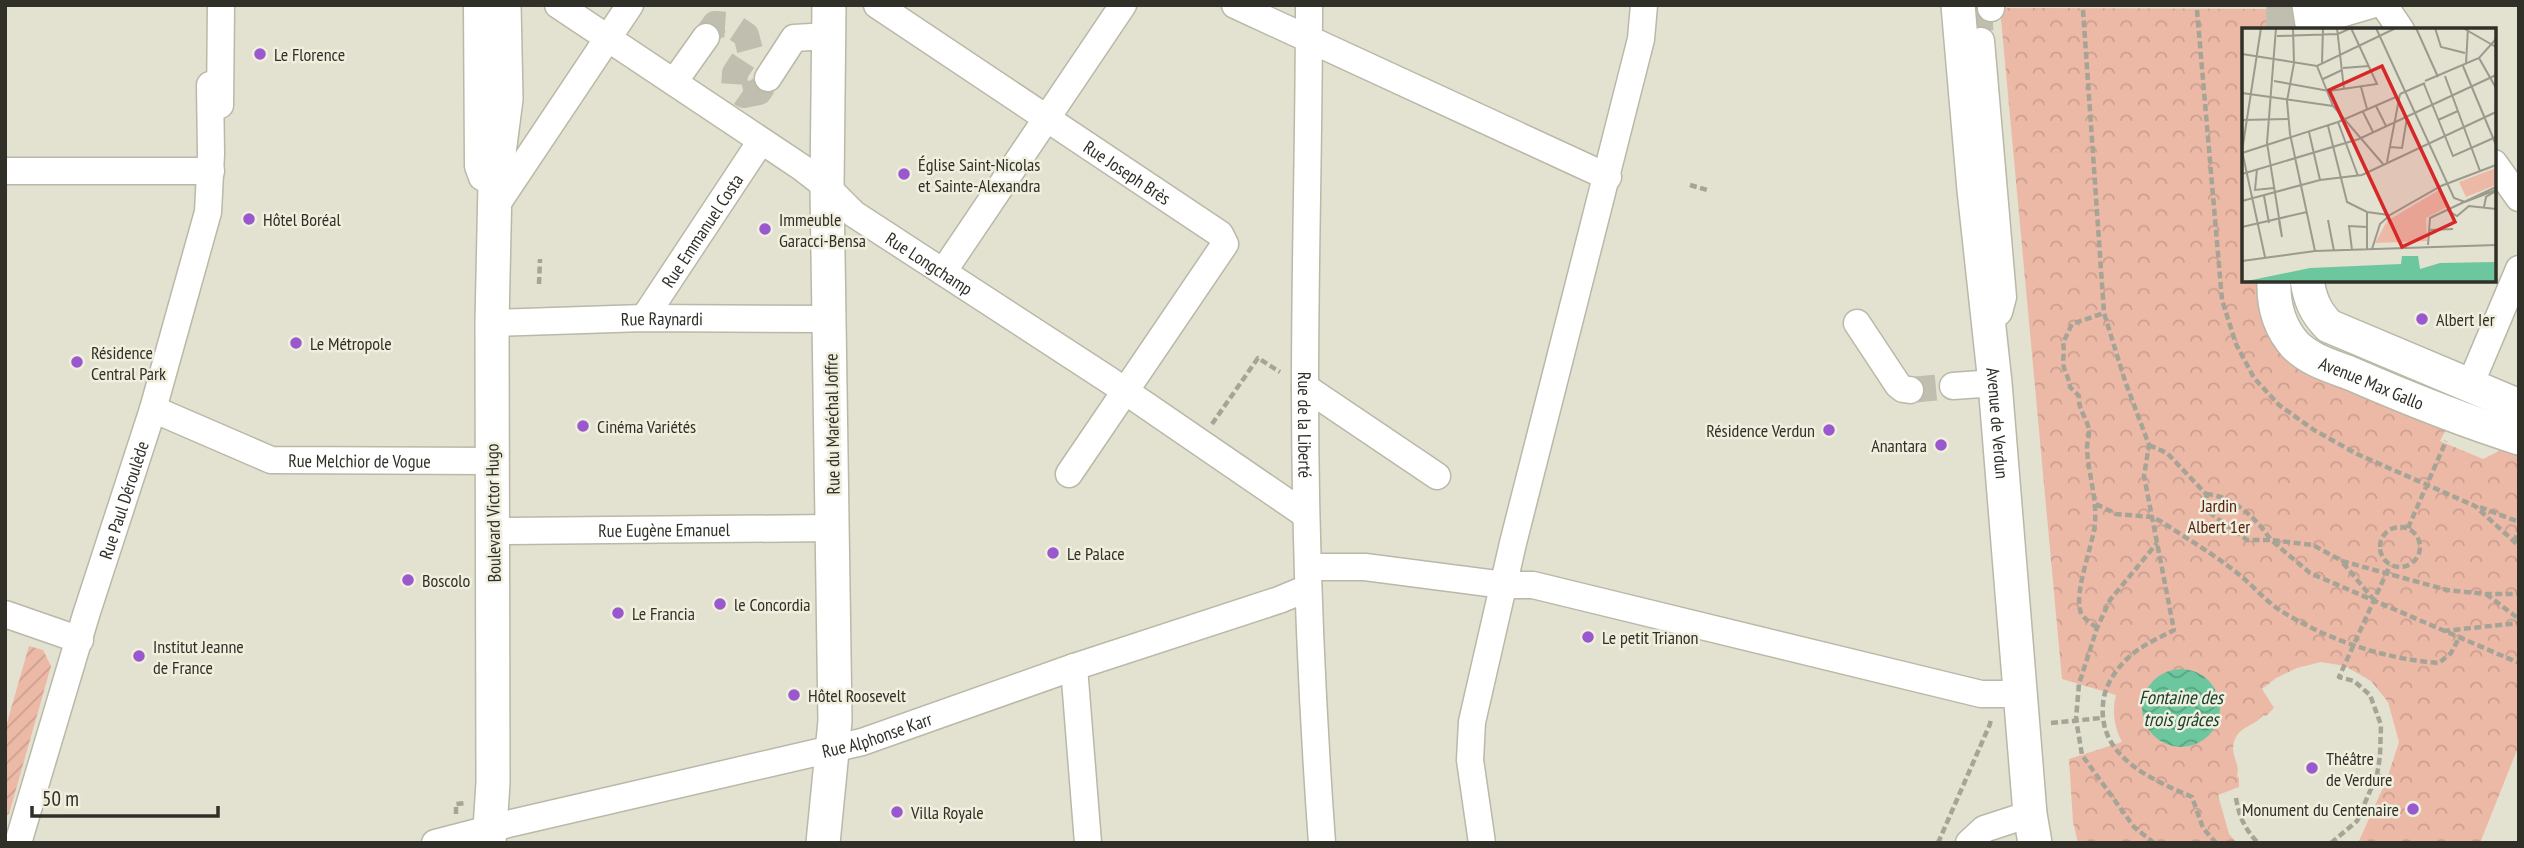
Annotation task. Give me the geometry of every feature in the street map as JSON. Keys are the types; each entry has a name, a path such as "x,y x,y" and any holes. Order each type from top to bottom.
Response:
{"main road":[{"name":"Boulevard Victor Hugo","path":"490,836 494,783 492,323 495,195 506,99 504,5"},
{"name":"Avenue de Verdun","path":"1958,5 1995,383 2007,695 2033,828"},
{"name":"Rue du Maréchal Joffre","path":"823,843 834,750 827,187 829,21"},
{"name":"Avenue Max Gallo","path":"2274,282 2273,294 2280,324 2295,345 2313,359 2343,370 2442,422 2519,438"},
{"path":"2289,282 2289,298 2298,328 2343,370"},
{"name":"Avenue Max Gallo","path":"2307,282 2312,304 2329,326 2519,406"},
{"path":"2442,422 2470,385"}],"street":[{"name":"Rue Paul Déroulède","path":"211,163 220,132 221,5"},
{"path":"477,5 478,166 482,177 495,195 630,5"},
{"name":"Rue Longchamp","path":"558,5 801,167 827,187 854,215 1126,392 1306,515"},
{"name":"Rue Joseph Brès","path":"877,5 1220,234 1225,244 1126,392"},
{"path":"943,272 1123,5"},
{"path":"1236,5 1608,177"},
{"name":"Rue de la Liberté","path":"1309,5 1295,381 1306,515 1315,578 1322,843"},
{"path":"1482,843 1470,760 1472,722 1503,584 1608,177 1641,39 1644,5"},
{"path":"2312,19 2371,5"},
{"path":"2384,5 2400,28"},
{"path":"768,78 794,38 829,21"},
{"path":"674,82 706,37"},
{"path":"1981,41 2003,297 1999,312 1989,320"},
{"name":"Rue Paul Déroulède","path":"18,843 153,409 208,212 211,163 210,85"},
{"name":"Rue Emmanuel Costa","path":"644,318 761,141"},
{"path":"5,171 211,163"},
{"path":"2496,166 2519,198"},
{"path":"2470,385 2519,269"},
{"name":"Rue Raynardi","path":"492,323 644,318 830,319"},
{"path":"1857,323 1898,385 1910,390"},
{"path":"1295,381 1437,476"},
{"path":"1953,387 1995,383"},
{"path":"1069,474 1126,392"},
{"name":"Rue Melchior de Vogue","path":"153,409 271,460 492,461"},
{"name":"Rue Eugène Emanuel","path":"494,531 833,528"},
{"path":"1315,578 1365,567 1503,584 1533,584 2007,695"},
{"name":"Rue Alphonse Karr","path":"435,843 490,836 870,740 1074,667 1279,600 1315,578"},
{"path":"5,614 80,640"},
{"path":"1074,667 1088,843"},
{"path":"1969,843 1984,829 2033,828"}],"path":[{"path":"2083,10 2104,313 2149,445 2144,476 2174,630 2128,658 2104,691 2101,718 2111,746 2124,759 2163,785 2192,797 2203,828 2216,843"},
{"path":"2197,10 2222,300 2236,344 2254,378 2279,405 2357,454 2475,506 2519,522"},
{"path":"1690,185 1707,190"},
{"path":"539,284 540,259"},
{"path":"2097,628 2082,613 2080,591 2092,545 2096,504 2088,454 2090,429 2078,405 2079,396 2070,387 2069,377 2063,366 2063,342 2072,324 2104,313"},
{"path":"1213,424 1258,358 1295,381"},
{"path":"2408,528 2425,485 2442,422"},
{"path":"2149,445 2167,453 2206,494 2210,513 2247,540 2313,545 2342,561 2447,590 2519,594"},
{"path":"2206,494 2221,495 2259,521 2271,540 2310,573 2519,663"},
{"path":"2096,504 2116,513 2152,517 2242,576 2276,607 2316,631 2412,661 2439,663 2451,653 2459,638"},
{"path":"2475,506 2516,544"},
{"path":"2394,527 2408,528 2420,542 2418,555 2409,565 2390,565 2381,555 2380,541 2383,535 2394,527"},
{"path":"2516,544 2519,529"},
{"path":"2154,843 2134,827 2082,755 2076,719 2079,684 2097,628 2110,600 2158,542"},
{"path":"2342,561 2374,600"},
{"path":"2331,843 2357,821 2377,775 2381,725 2370,695 2354,681 2339,677 2390,565"},
{"path":"2486,594 2519,621"},
{"path":"2442,631 2519,621"},
{"path":"1938,843 1990,724 2007,695"},
{"path":"2051,723 2101,718"},
{"path":"2377,775 2388,779"},
{"path":"2236,798 2238,816 2258,843"},
{"path":"2362,811 2372,816"}],"green space":[{"name":"Jardin Albert 1er","path":"2000,8 2269,9 2268,28 2242,28 2242,282 2262,282 2299,363 2445,431 2440,441 2483,459 2505,448 2519,453 2519,745 2480,843 2358,843 2387,779 2399,742 2388,702 2371,681 2345,666 2321,662 2297,668 2276,678 2262,689 2274,708 2241,731 2234,741 2233,752 2238,768 2239,787 2218,795 2229,834 2237,843 2078,843 2073,822 2069,759 2122,742 2114,719 2116,695 2062,679"},
{"path":"29,646 43,650 51,666 9,814 5,816 5,730"}],"water":[{"name":"Fontaine des trois grâces","path":"2181,669 2196,672 2208,681 2217,693 2220,708 2217,723 2208,735 2196,744 2181,747 2166,744 2154,735 2145,723 2142,708 2145,693 2154,681 2166,672"}],"tunnel":[{"path":"1979,5 1981,41"},
{"path":"2282,28 2283,5"},
{"path":"706,37 715,24 731,25 746,35 750,50 735,73 734,88 744,95 759,92 768,78"},
{"path":"1910,390 1953,386"}],"place":[{"name":"Le Florence","path":"260,54"},
{"name":"Église Saint-Nicolas et Sainte-Alexandra","path":"904,174"},
{"name":"Hôtel Boréal","path":"249,219"},
{"name":"Immeuble Garacci-Bensa","path":"765,229"},
{"name":"Albert Ier","path":"2422,319"},
{"name":"Le Métropole","path":"296,343"},
{"name":"Résidence Central Park","path":"77,362"},
{"name":"Cinéma Variétés","path":"583,426"},
{"name":"Résidence Verdun","path":"1829,430"},
{"name":"Anantara","path":"1941,445"},
{"name":"Le Palace","path":"1053,553"},
{"name":"Boscolo","path":"408,580"},
{"name":"le Concordia","path":"720,604"},
{"name":"Le Francia","path":"618,613"},
{"name":"Le petit Trianon","path":"1588,637"},
{"name":"Institut Jeanne de France","path":"139,656"},
{"name":"Hôtel Roosevelt","path":"794,695"},
{"name":"Théâtre de Verdure","path":"2312,768"},
{"name":"Monument du Centenaire","path":"2413,809"},
{"name":"Villa Royale","path":"897,812"}]}
